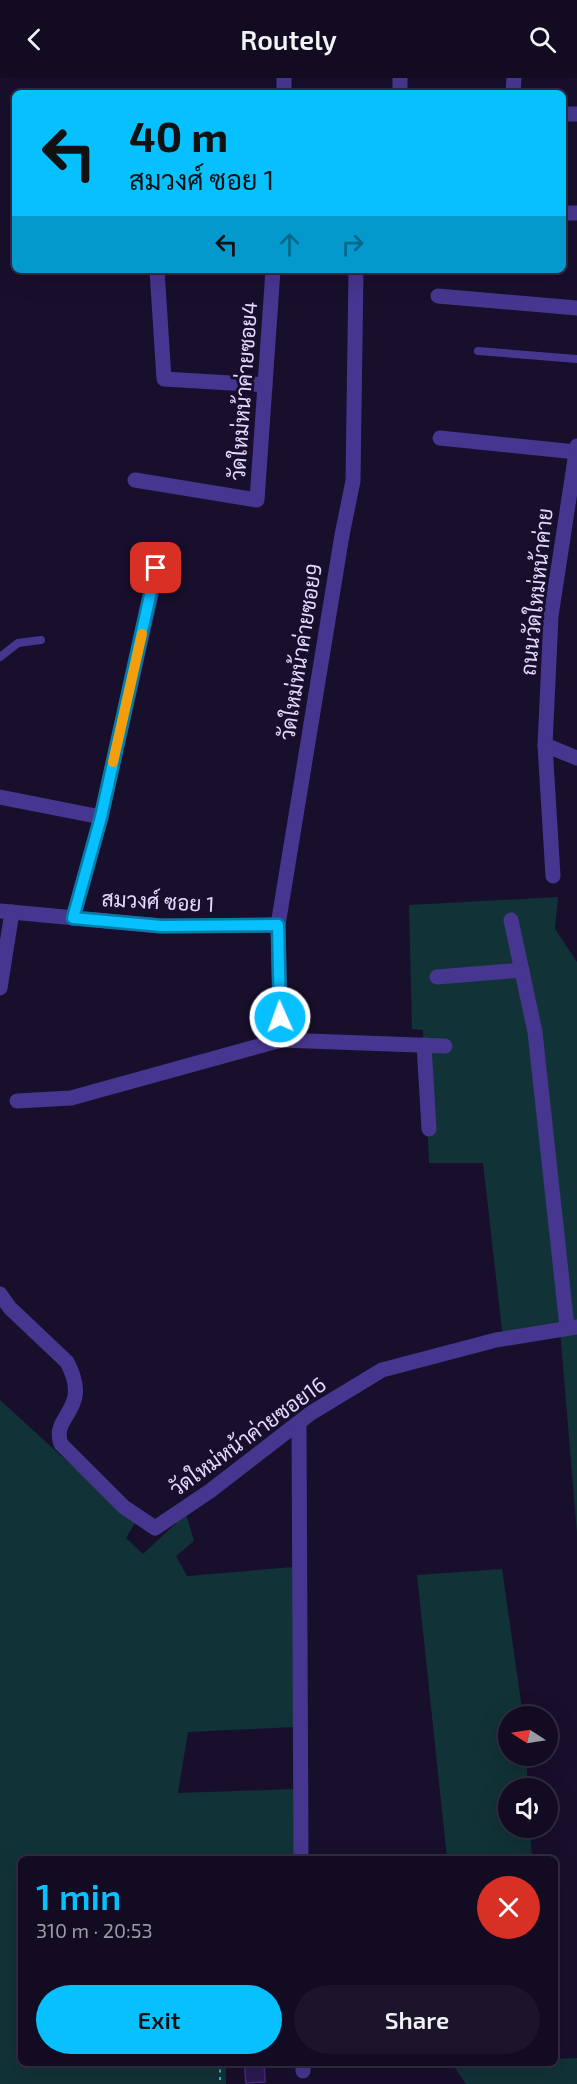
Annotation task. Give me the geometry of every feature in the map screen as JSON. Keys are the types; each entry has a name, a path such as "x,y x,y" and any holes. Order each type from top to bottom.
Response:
{"street":[{"path":"157,273 164,379 265,385"},
{"name":"วัดใหม่หน้าค่ายซอย4","path":"135,480 257,500 273,273"},
{"name":"วัดใหม่หน้าค่ายซอย9","path":"281,1040 278,925 342,535 353,481 356,273"},
{"path":"438,296 577,308"},
{"path":"440,438 577,449"},
{"name":"ถนนวัดใหม่หน้าค่าย","path":"553,876 545,745 551,616 577,449"},
{"path":"73,918 101,817 156,568"},
{"path":"545,745 577,758"},
{"path":"0,797 101,817"},
{"path":"0,988 6,912"},
{"name":"สมวงศ์ ซอย 1","path":"6,912 161,926 278,925"},
{"path":"511,920 537,1044 572,1327"},
{"path":"437,977 522,970"},
{"path":"17,1101 71,1098 281,1040 445,1046"},
{"path":"424,1045 429,1129"},
{"name":"วัดใหม่หน้าค่ายซอย16","path":"0,1294 10,1308 67,1362 76,1384 76,1401 59,1430 61,1444 124,1507 155,1528 210,1491 311,1413 382,1370 445,1352 572,1327"},
{"path":"299,1423 301,1856"}],"lane":[{"path":"478,351 577,359"},
{"path":"0,657 18,642 41,640"}],"path":[{"path":"220,2066 220,2084"}],"green space":[{"path":"558,897 555,929 577,962 577,1534 560,1329 503,1339 483,1163 429,1163 423,1030 412,1029 409,905"},
{"path":"0,1400 135,1523 126,1538 143,1554 186,1514 194,1541 176,1556 187,1576 293,1567 295,1727 188,1732 178,1793 294,1789 295,1856 18,1856 18,2066 226,2066 226,2084 0,2084"},
{"path":"502,1569 522,1706 498,1706 498,1766 527,1766 527,1778 498,1778 498,1838 531,1838 532,1856 447,1856 417,1575"},
{"path":"577,2058 577,2084 466,2084 455,2068 464,2066 558,2066 558,2059"}],"building":[{"path":"244,2066 264,2066 265,2082 246,2083"}],"slow traffic":[{"path":"113,762 142,634"}],"route":[{"path":"156,568 101,817 73,918 161,926 278,925 280,1017"}]}
